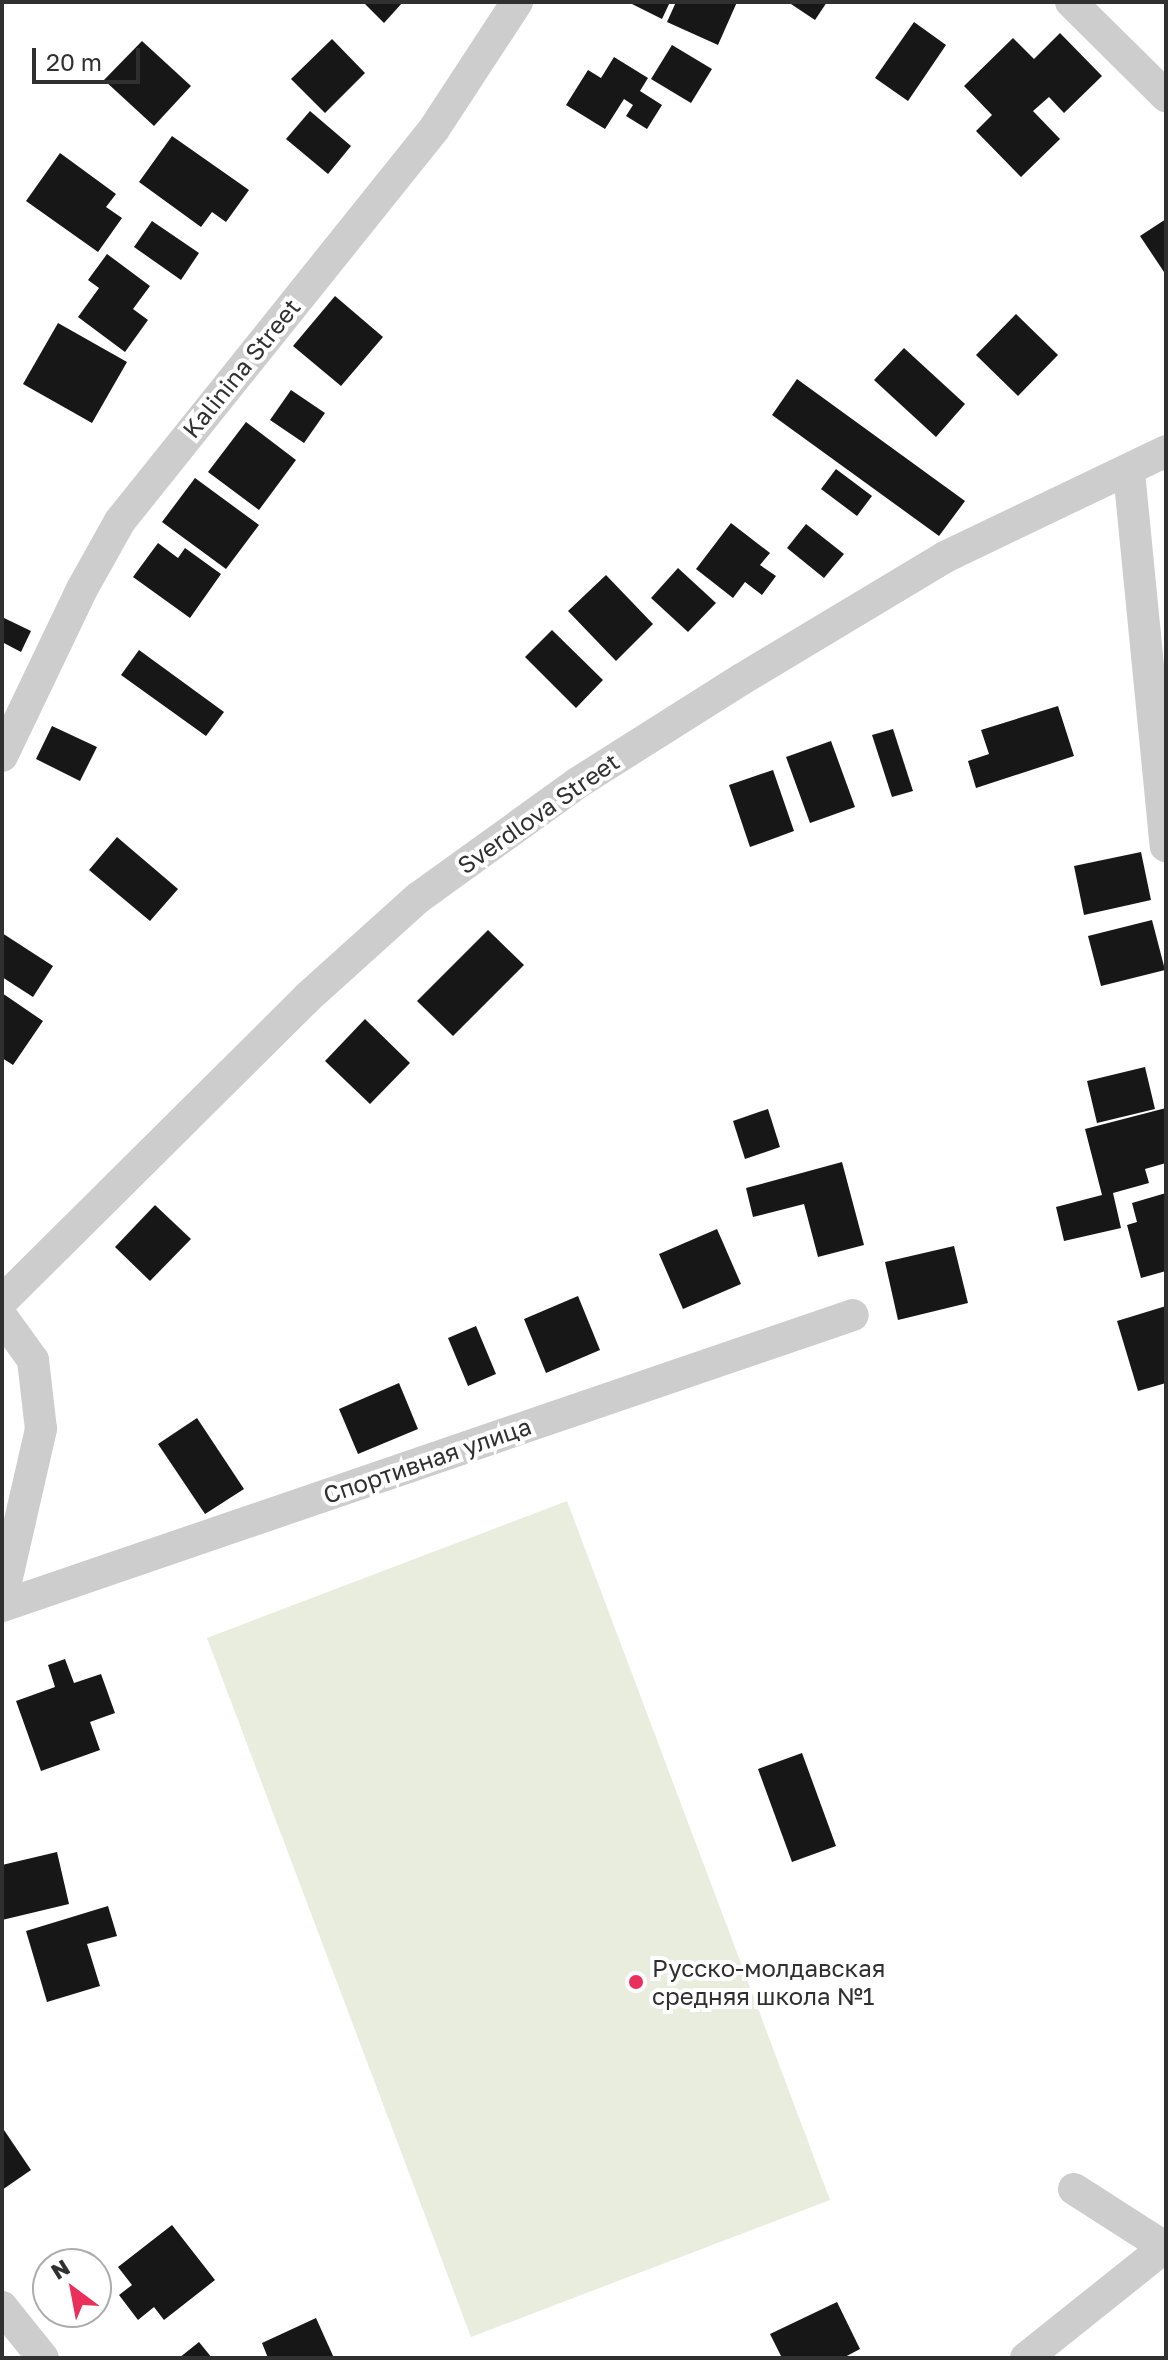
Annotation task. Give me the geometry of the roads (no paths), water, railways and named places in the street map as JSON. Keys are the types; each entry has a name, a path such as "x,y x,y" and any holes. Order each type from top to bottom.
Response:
{"street":[{"name":"Kalinina Street","path":"2,756 82,589 120,521 434,129 517,2"},
{"path":"1071,2 1166,96"},
{"name":"Sverdlova Street","path":"2,1301 308,997 418,898 579,782 945,557 1129,472 1166,451"},
{"path":"1129,472 1166,846"},
{"name":"Спортивная улица","path":"2,1606 853,1315"},
{"path":"2,1317 33,1360 41,1429 2,1599"},
{"path":"1026,2358 1166,2247 1074,2189"},
{"path":"2,2307 43,2358"}],"place":[{"name":"Русско-молдавская средняя школа №1","path":"636,1982"}]}
